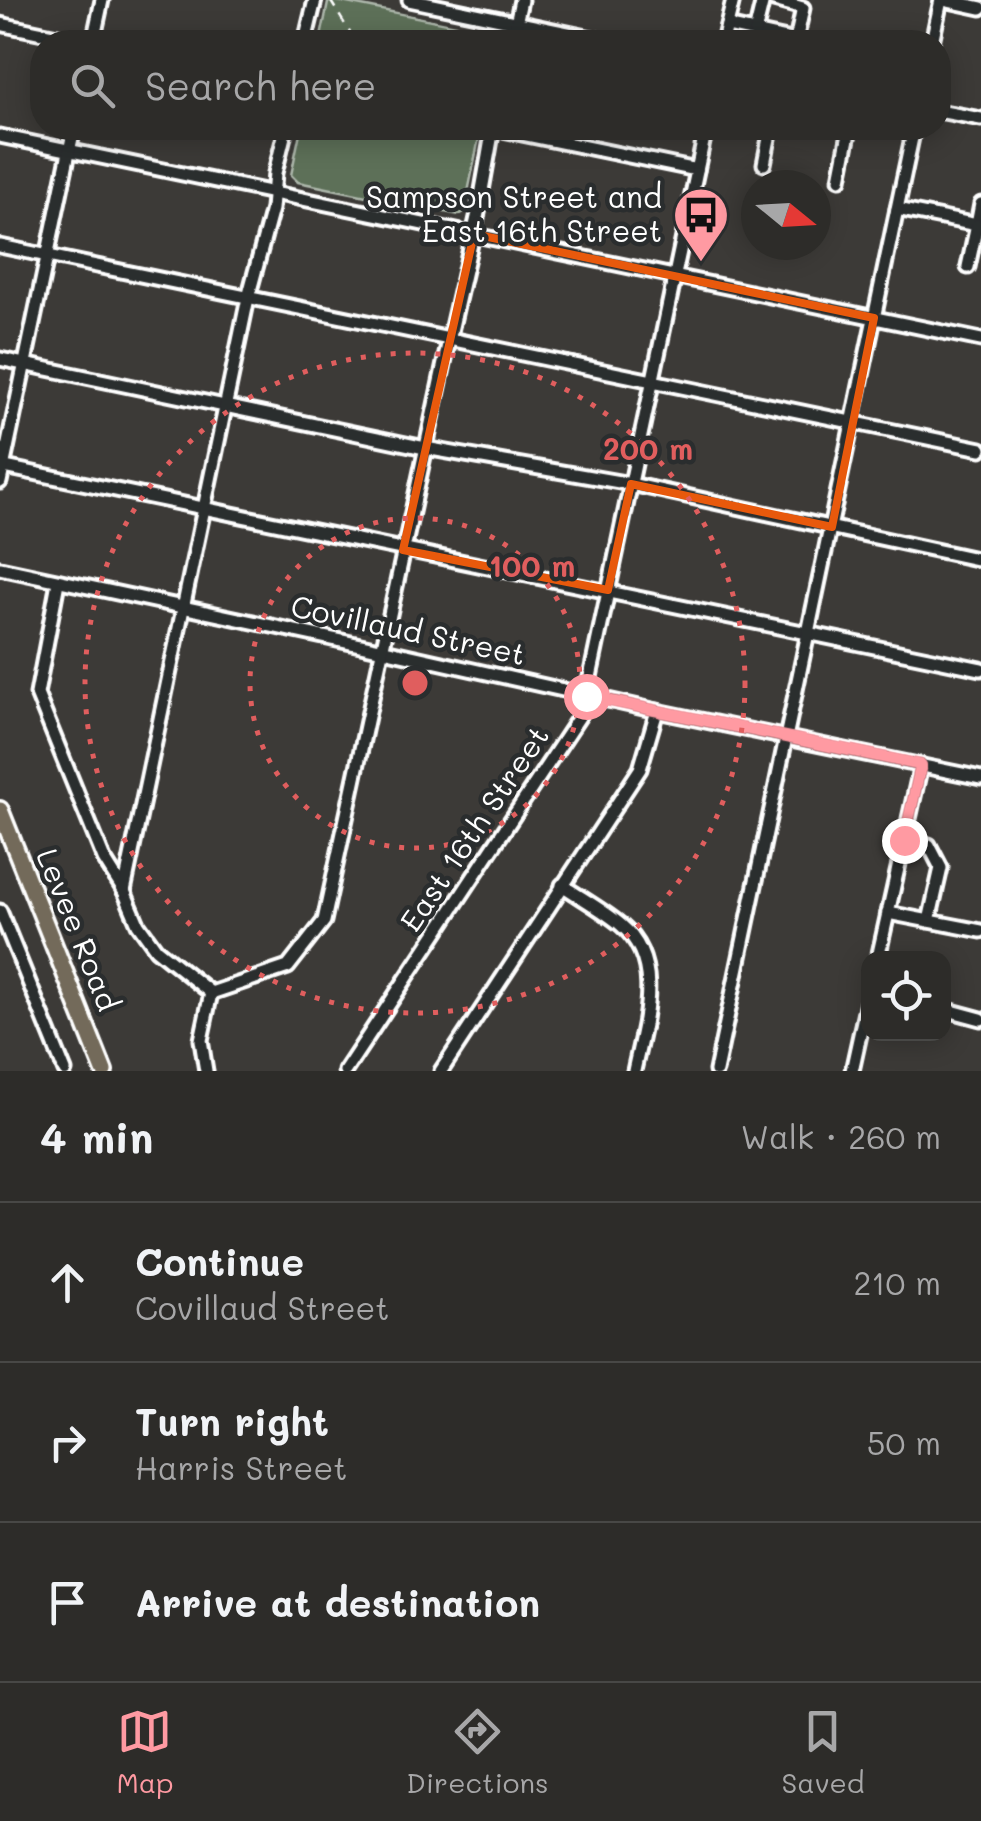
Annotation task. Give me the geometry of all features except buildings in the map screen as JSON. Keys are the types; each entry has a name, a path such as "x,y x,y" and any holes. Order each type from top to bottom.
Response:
{"highway":[{"name":"Levee Road","path":"0,810 104,1071"}],"street":[{"path":"93,30 102,0"},
{"path":"308,30 314,0"},
{"path":"409,0 554,30"},
{"path":"514,30 521,0"},
{"path":"726,30 732,0"},
{"path":"756,30 763,0"},
{"path":"774,0 803,8 798,30"},
{"path":"935,30 942,0 981,8"},
{"path":"0,24 30,30"},
{"path":"727,26 746,30"},
{"path":"951,113 981,120"},
{"path":"0,136 981,340"},
{"path":"0,482 72,140"},
{"path":"124,891 284,140"},
{"path":"211,993 288,967 324,921 474,234 491,140"},
{"path":"551,140 697,170"},
{"name":"East 16th Street","path":"345,1071 580,718 703,140"},
{"path":"764,164 769,140"},
{"path":"840,179 848,140"},
{"path":"716,1071 911,140"},
{"path":"968,268 981,204"},
{"path":"897,209 977,224"},
{"path":"0,246 981,449"},
{"path":"0,359 425,448 631,484 981,560"},
{"path":"1,466 981,668"},
{"name":"Covillaud Street","path":"0,568 981,778"},
{"path":"58,582 37,694 104,859 138,924 156,949 211,993"},
{"path":"441,1071 640,770 657,711"},
{"path":"880,951 921,765"},
{"path":"904,840 929,845 941,868 930,921"},
{"path":"562,885 623,926 644,954 649,997 634,1071"},
{"path":"0,911 65,1071"},
{"path":"888,913 981,931"},
{"path":"206,1071 201,1040 211,993"},
{"path":"951,1011 981,1018"},
{"path":"852,1071 861,1030"}],"path":[{"path":"330,0 348,30"}],"highlighted area":[{"path":"474,234 874,318 832,527 631,484 608,590 403,550"}],"green space":[{"path":"332,0 481,30 322,30"},
{"path":"298,140 479,140 464,212 459,215 298,182 291,175"}],"place":[{"name":"Sampson Street and East 16th Street","path":"701,264"}],"route":[{"path":"586,696 921,765 904,840"}]}
